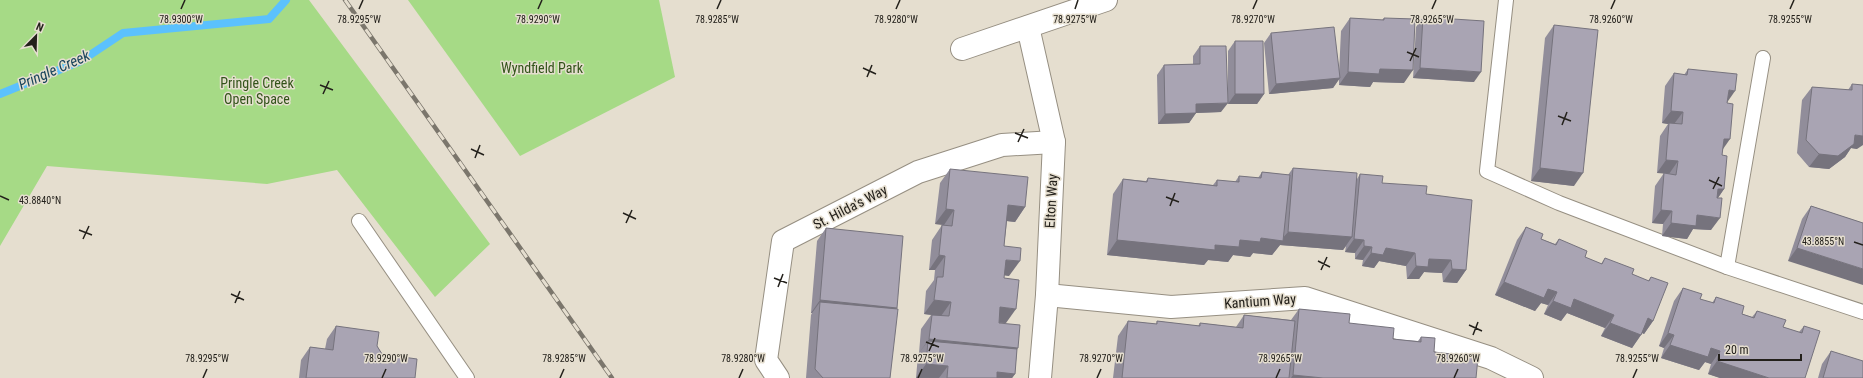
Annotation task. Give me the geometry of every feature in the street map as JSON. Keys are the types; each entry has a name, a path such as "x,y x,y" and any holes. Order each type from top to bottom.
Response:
{"street":[{"path":"962,49 1106,0"},
{"name":"Elton Way","path":"1028,27 1054,142 1047,296 1040,378"},
{"name":"St. Hilda's Way","path":"778,378 766,360 783,241 918,172 1002,146 1054,142"},
{"name":"Kantium Way","path":"1047,296 1171,307 1305,298 1491,358 1532,378"}],"lane":[{"path":"1506,0 1487,171 1559,203 1727,267 1863,312"},
{"path":"1727,267 1763,58"},
{"path":"359,221 467,378"}],"green space":[{"name":"Pringle Creek Open Space","path":"0,0 309,0 490,244 435,297 337,170 267,184 47,166 0,246"},
{"name":"Wyndfield Park","path":"408,0 659,0 675,77 520,156"}],"building":[{"path":"1423,17 1484,21 1481,72 1420,68"},
{"path":"1350,18 1384,20 1384,18 1415,19 1413,70 1380,69 1379,74 1348,72"},
{"path":"1554,25 1598,30 1583,173 1540,168"},
{"path":"1334,27 1340,78 1276,84 1271,33"},
{"path":"1235,41 1263,41 1264,94 1235,94"},
{"path":"1200,46 1226,46 1228,103 1196,104 1196,113 1165,114 1164,65 1200,64"},
{"path":"1688,69 1737,74 1735,91 1729,90 1727,103 1733,104 1730,139 1724,139 1722,155 1727,156 1724,189 1718,189 1717,198 1722,198 1720,218 1697,215 1696,226 1671,223 1672,211 1661,210 1664,173 1676,175 1678,161 1666,160 1669,123 1682,124 1683,112 1671,111 1674,73 1687,75"},
{"path":"1852,84 1863,85 1863,136 1855,135 1854,144 1838,156 1819,154 1806,140 1812,87 1852,90"},
{"path":"1293,168 1357,173 1352,237 1288,232"},
{"path":"950,169 1028,177 1025,207 1008,205 1004,246 1021,248 1020,261 1006,260 1004,278 1019,280 1016,309 1000,307 999,323 1020,325 1018,348 929,339 932,315 949,316 951,302 934,300 937,277 943,277 945,256 939,255 942,225 952,226 954,210 946,209"},
{"path":"1262,172 1290,175 1283,241 1261,238 1260,242 1240,240 1239,247 1215,245 1215,250 1117,240 1123,179 1147,182 1148,178 1217,186 1217,180 1239,182 1239,176 1261,178"},
{"path":"1360,174 1383,176 1382,183 1427,186 1426,194 1472,200 1466,270 1452,269 1451,260 1429,259 1428,267 1416,266 1415,253 1386,248 1383,255 1371,253 1372,247 1364,246 1364,240 1354,239"},
{"path":"1811,206 1863,223 1863,269 1797,248"},
{"path":"1526,227 1543,234 1541,239 1556,245 1559,239 1587,251 1585,257 1602,264 1605,258 1634,269 1632,274 1649,281 1651,277 1668,283 1653,321 1648,318 1641,335 1610,323 1614,315 1574,299 1571,308 1553,301 1557,292 1548,289 1544,298 1504,282"},
{"path":"826,228 903,236 897,308 820,300"},
{"path":"1683,288 1702,294 1700,299 1714,303 1716,297 1744,306 1742,314 1754,318 1757,311 1786,320 1783,327 1802,333 1804,326 1820,331 1805,378 1769,378 1717,361 1720,351 1711,348 1708,357 1670,345 1674,335 1668,333"},
{"path":"820,302 898,309 890,378 823,378 815,369"},
{"path":"1299,309 1350,314 1349,323 1394,328 1393,339 1421,342 1421,337 1435,338 1434,352 1478,357 1476,378 1323,378 1293,375"},
{"path":"1244,315 1295,321 1289,378 1122,378 1128,321 1157,324 1157,321 1200,326 1200,323 1243,328"},
{"path":"336,326 379,332 377,346 382,354 417,359 415,378 306,378 310,347 333,350"},
{"path":"928,341 1017,349 1015,374 997,372 997,378 947,378 948,366 926,364"},
{"path":"1831,351 1863,361 1863,378 1823,378"}],"waterway":[{"name":"Pringle Creek","path":"0,94 81,61 123,33 269,19 286,0"}],"railway":[{"path":"345,0 612,378"}]}
